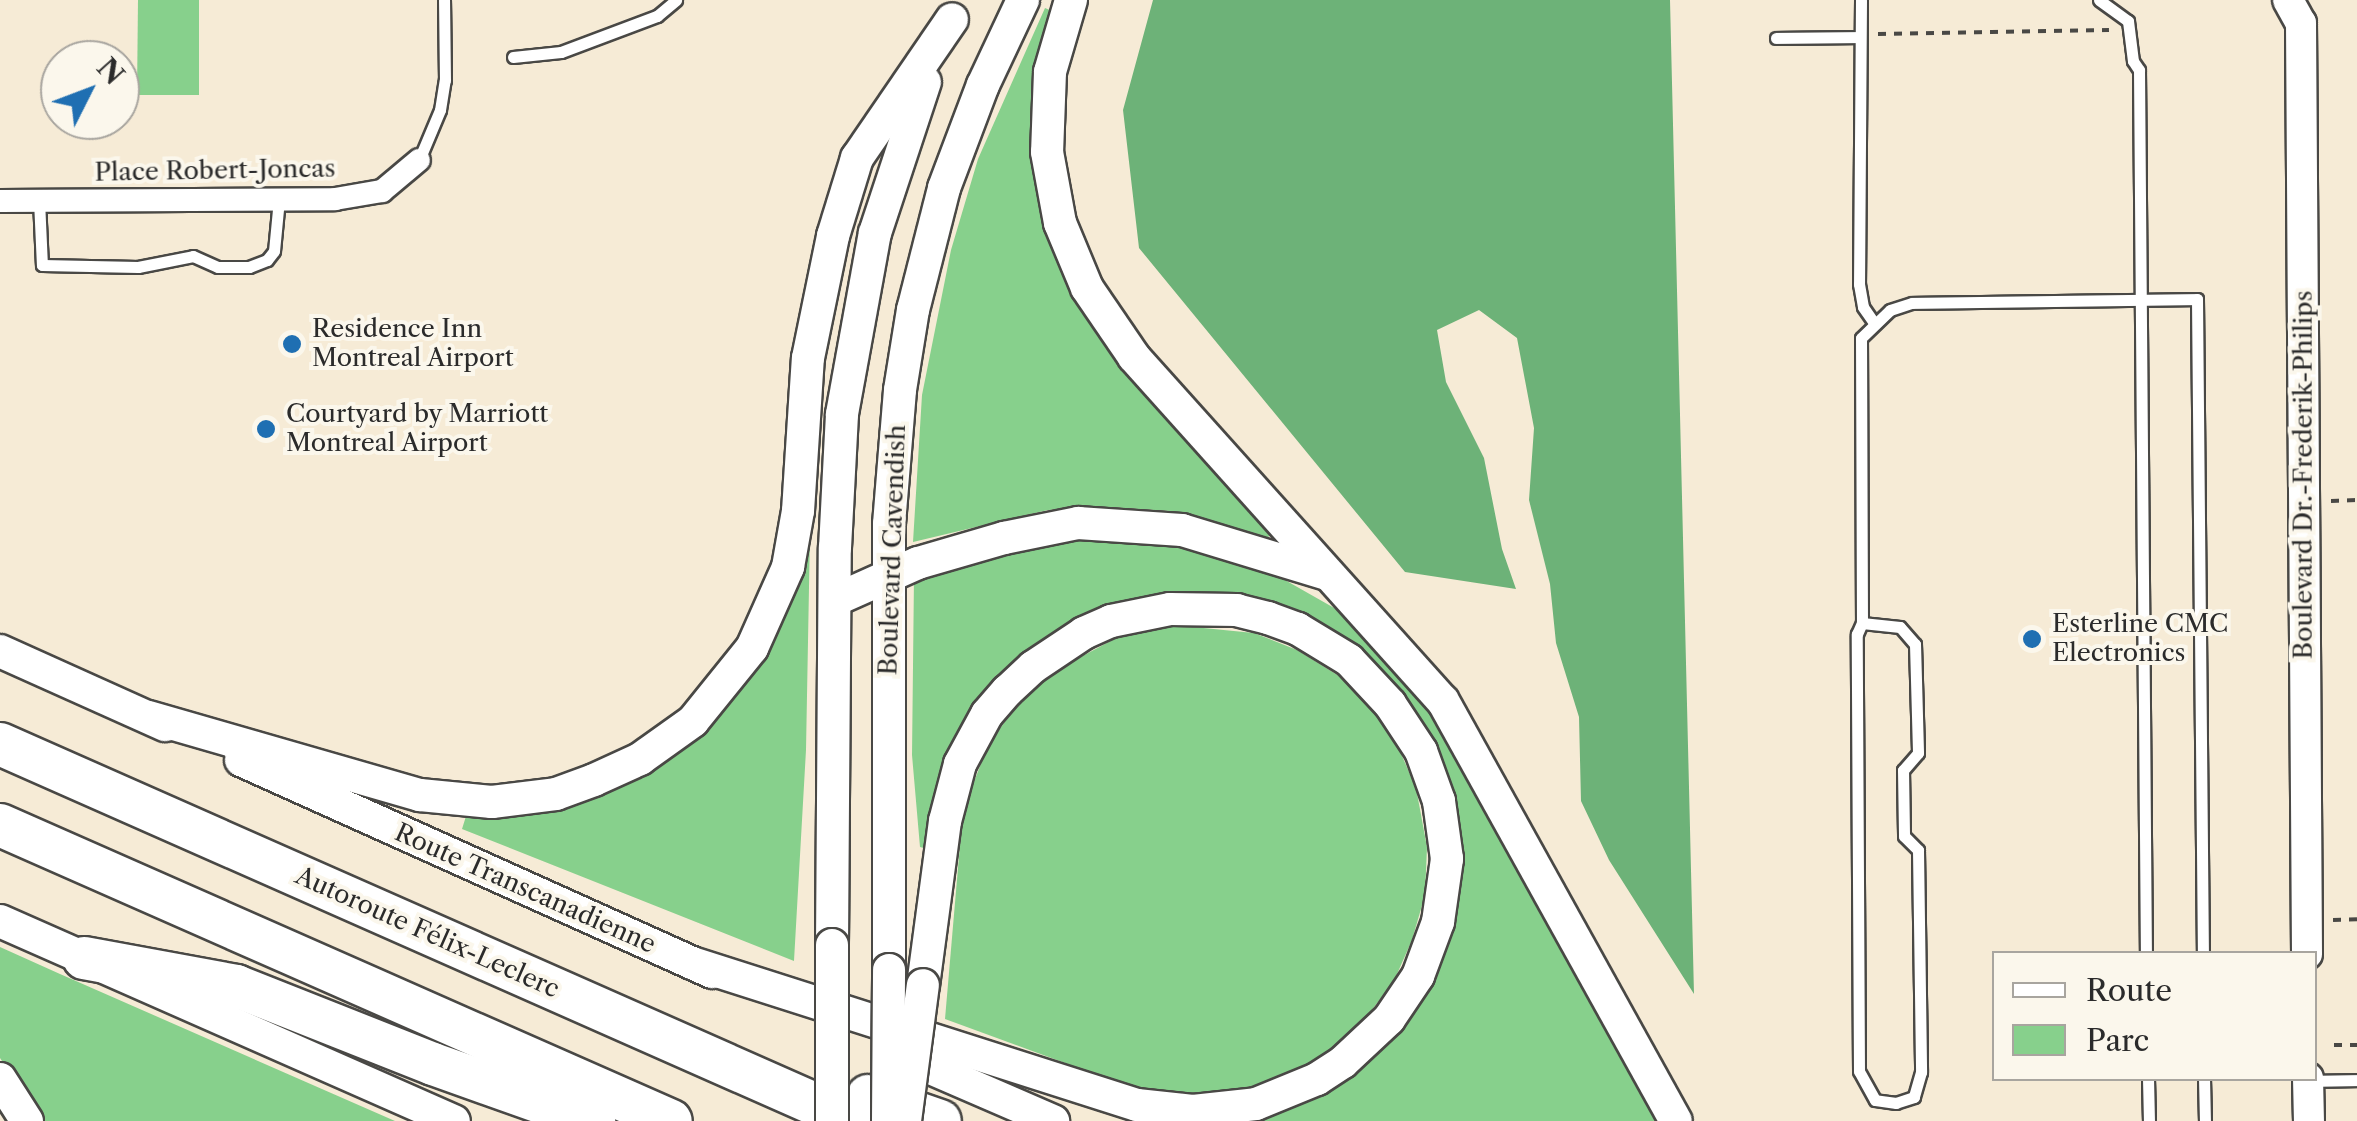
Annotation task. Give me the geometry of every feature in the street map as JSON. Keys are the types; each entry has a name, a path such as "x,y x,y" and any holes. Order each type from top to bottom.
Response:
{"highway":[{"name":"Autoroute Félix-Leclerc","path":"0,744 854,1121"},
{"path":"0,825 671,1121"},
{"path":"84,958 236,986 433,1064 594,1121"},
{"path":"569,996 940,1121"}],"main road":[{"name":"Boulevard Cavendish","path":"888,1121 889,574 895,435 923,266 966,125 1024,0"},
{"path":"1071,0 1050,72 1046,127 1054,200 1076,266 1121,341 1443,702 1676,1121"},
{"path":"829,1121 839,447 858,310 895,164 957,10"},
{"path":"149,717 420,794 492,802 546,796 594,780 640,760 692,721 744,660 766,623 788,566 798,511 808,358 832,236 857,158 957,10"},
{"path":"835,600 889,574 1038,529 1106,523 1182,530 1331,576"},
{"path":"692,964 1137,1105 1193,1111 1256,1104 1318,1080 1389,1019 1418,976 1438,922 1447,860 1440,801 1422,751 1390,704 1350,660 1298,629 1268,618 1237,610 1170,609 1111,621 1084,633 1033,667 1007,691 987,714 960,764 945,821 923,985 906,1121"},
{"name":"Route Transcanadienne","path":"0,652 692,964 1053,1121"},
{"path":"0,921 454,1121"},
{"path":"0,1078 27,1121"}],"street":[{"name":"Boulevard Dr.-Frederik-Philips","path":"2288,0 2301,23 2308,951"},
{"name":"Place Robert-Joncas","path":"0,200 336,199 382,191 419,160"},
{"path":"2308,1081 2309,1121"}],"lane":[{"path":"419,160 440,110 445,80 444,0"},
{"path":"513,56 561,52 657,16 676,0"},
{"path":"1861,0 1859,284 1863,307 1874,323"},
{"path":"2099,0 2128,20 2133,62 2139,70 2146,951"},
{"path":"1776,38 1860,37"},
{"path":"39,200 42,266 138,267 174,256 193,256 218,267 249,267 267,260 274,250 279,199"},
{"path":"1862,623 1900,628 1915,644 1918,753 1903,770 1904,836 1918,850 1922,1072 1914,1098 1896,1103 1875,1100 1860,1071 1856,634 1862,623 1861,338 1874,323 1900,305 1920,302 2197,300 2203,951"},
{"path":"2317,1080 2357,1080"},
{"path":"2148,1081 2149,1121"},
{"path":"2204,1081 2205,1121"}],"path":[{"path":"1877,17 1877,34 2132,29"},
{"path":"2025,20 2025,31"},
{"path":"2084,20 2084,30"},
{"path":"1966,21 1966,32"},
{"path":"1908,22 1908,33"},
{"path":"2331,501 2357,500"},
{"path":"2333,920 2357,919"},
{"path":"2334,1045 2357,1045"}],"green space":[{"path":"138,0 199,0 199,95 140,95"},
{"path":"1153,0 1670,0 1694,994 1609,860 1581,801 1579,717 1556,643 1550,584 1529,500 1534,428 1517,338 1479,310 1437,330 1446,382 1484,458 1502,549 1516,589 1405,572 1139,248 1123,110"},
{"path":"1045,8 1052,11 1050,234 1274,532 1267,538 1170,511 1108,507 1048,510 913,542 922,395 951,250 978,159"},
{"path":"810,533 806,750 794,961 462,829 467,813 660,761"},
{"path":"1064,538 1173,541 1264,568 1336,609 1375,642 1431,706 1662,1121 1229,1121 1267,1112 1435,963 1435,756 1273,607 1039,646 927,849 920,847 912,755 914,576"},
{"path":"1173,625 1254,633 1297,650 1339,676 1370,707 1399,749 1416,788 1427,847 1425,895 1412,940 1394,981 1365,1019 1330,1051 1291,1074 1252,1087 1203,1095 1133,1088 945,1019 963,810 989,743 1022,699 1049,674 1118,637"},
{"path":"0,947 395,1121 41,1121 0,1058"}],"place":[{"name":"Residence Inn Montreal Airport","path":"292,344"},
{"name":"Courtyard by Marriott Montreal Airport","path":"266,429"},
{"name":"Esterline CMC Electronics","path":"2032,639"}]}
